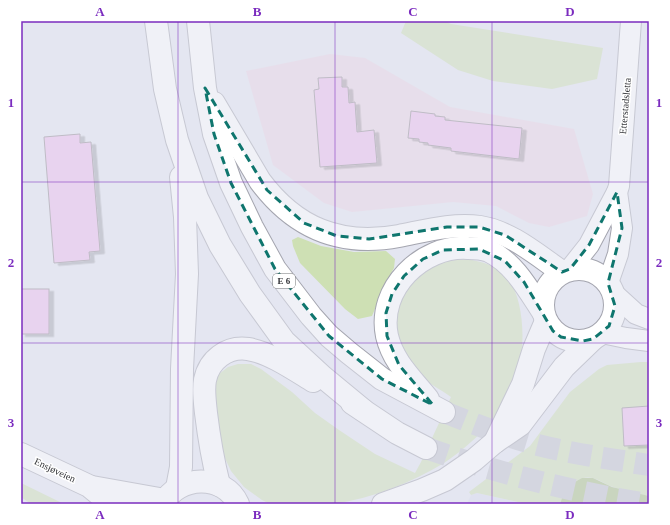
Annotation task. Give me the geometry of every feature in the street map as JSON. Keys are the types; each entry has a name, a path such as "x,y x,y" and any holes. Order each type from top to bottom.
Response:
{"main road":[{"path":"156,21 165,89 177,140 197,198 220,245 250,294 284,341 323,377 363,410"},
{"name":"E 6","path":"198,21 205,88 214,134 231,183 252,227 275,269 311,316 329,336 382,379 439,409 399,365 387,336 386,319 389,303 399,282 410,269 423,259 443,250 461,248 487,251 509,265 524,282 544,316"},
{"path":"205,88 260,181 291,214 311,227 337,236 369,239 396,237 447,227 479,227 505,235 566,271"},
{"path":"169,497 181,467 182,369 187,274 185,217 177,140"},
{"path":"383,504 445,480 474,460 495,442 520,426 564,367 609,326 614,316 615,306 611,288 600,275 589,270 577,268 566,271 552,279 542,302 544,316 553,330 561,337 572,341 583,341 597,336"},
{"path":"495,442 523,384 544,316"},
{"path":"220,485 208,432 204,391 205,380 212,363 222,354 239,348 265,354 290,367 363,410 398,433 426,448"},
{"name":"Ensjøveien","path":"21,454 89,486 111,504"},
{"path":"169,497 187,483 198,481 220,485 240,503"},
{"name":"Ensjøveien","path":"89,486 169,497"}],"street":[{"name":"Etterstadsletta","path":"611,288 622,228 617,192 631,21"},
{"name":"Etterstadsletta","path":"566,271 589,245 617,192"},
{"path":"611,288 636,314 649,319"},
{"path":"597,336 649,341"}],"highlighted area":[{"path":"205,88 267,190 304,223 337,236 369,239 447,227 479,227 505,235 562,272 570,269 589,245 617,192 622,228 608,283 615,306 609,326 593,339 583,341 561,337 553,331 524,282 505,261 479,249 443,250 423,259 404,276 392,294 386,313 387,336 399,365 433,405 382,379 329,336 275,269 231,183 214,134"}],"shaded area":[{"path":"330,54 365,58 450,107 574,129 593,194 587,216 549,227 529,223 496,206 453,202 352,212 324,203 273,165 246,71"},
{"path":"477,493 527,504 467,504 471,495"}],"green space":[{"path":"406,21 445,21 451,24 603,48 597,79 552,89 493,81 458,70 401,33"},
{"path":"298,237 321,246 354,252 386,251 395,259 394,268 386,282 372,316 358,319 345,309 300,263 292,240"},
{"path":"468,259 484,263 498,269 506,276 517,295 522,321 521,359 518,369 499,411 489,425 458,453 444,463 405,483 363,498 334,504 270,504 244,487 231,471 222,452 212,386 219,374 228,367 238,364 251,364 261,369 292,392 315,413 339,430 375,454 415,473 451,397 420,375 400,345 396,323 398,312 401,301 412,282 429,267 443,262"},
{"path":"649,362 649,496 608,485 596,479 587,477 581,478 572,484 565,493 560,504 527,504 477,493 471,495 469,492 530,446 570,392 599,369 607,365"},
{"path":"582,478 593,478 612,487 649,496 649,504 560,504 563,495 568,488"},
{"path":"21,483 64,504 31,504 21,497"}],"building":[{"path":"342,77 342,87 348,87 349,103 355,102 357,132 374,130 377,163 320,167 314,90 319,89 318,78"},
{"path":"411,111 435,114 435,116 445,117 445,120 522,128 519,159 451,151 451,148 428,145 428,143 419,142 419,139 408,138"},
{"path":"80,134 80,143 91,142 100,251 89,252 90,260 54,263 44,137"},
{"path":"21,289 49,289 49,334 21,334"},
{"path":"649,406 649,445 624,446 622,408"}],"tunnel":[{"path":"444,412 511,437 548,448 649,465"},
{"path":"426,448 480,466 563,488 648,504"}]}
